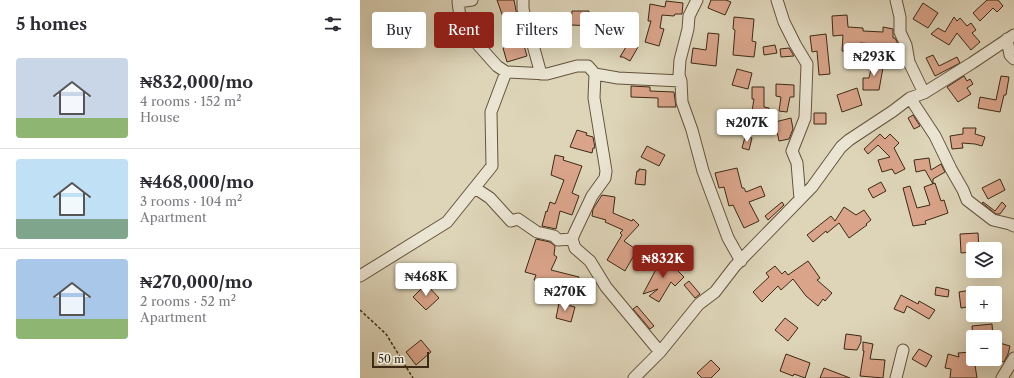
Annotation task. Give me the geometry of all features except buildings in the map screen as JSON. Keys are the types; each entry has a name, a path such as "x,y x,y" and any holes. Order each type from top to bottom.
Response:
{"street":[{"path":"472,0 457,1 460,17 472,38 497,66 506,72 547,74 577,66 588,66 595,74 618,78 681,81"},
{"path":"523,0 523,9 541,74"},
{"path":"697,0 689,16 688,29 680,60 679,75 681,81 682,102 692,130 703,171 728,238 741,261"},
{"path":"777,0 784,22 807,64 805,118 792,151 797,163 800,199"},
{"path":"896,0 900,17 900,32 906,45 909,62 924,93"},
{"path":"634,378 660,352 699,304 715,292 731,271 812,187 841,147 910,98 924,93 1011,37"},
{"path":"1011,37 1010,54 1014,59"},
{"path":"360,276 447,222 492,166 491,112 506,72"},
{"path":"595,74 594,98 606,171 605,178 592,196 572,239 575,248 590,261 606,288 660,352"},
{"path":"910,98 935,136 967,200 993,220 1014,226"},
{"path":"475,188 490,198 511,221 518,219 537,232 554,236 558,240 572,239"},
{"path":"896,378 903,350"},
{"path":"1002,378 1014,358"}],"path":[{"path":"360,310 386,334 413,378"}]}
